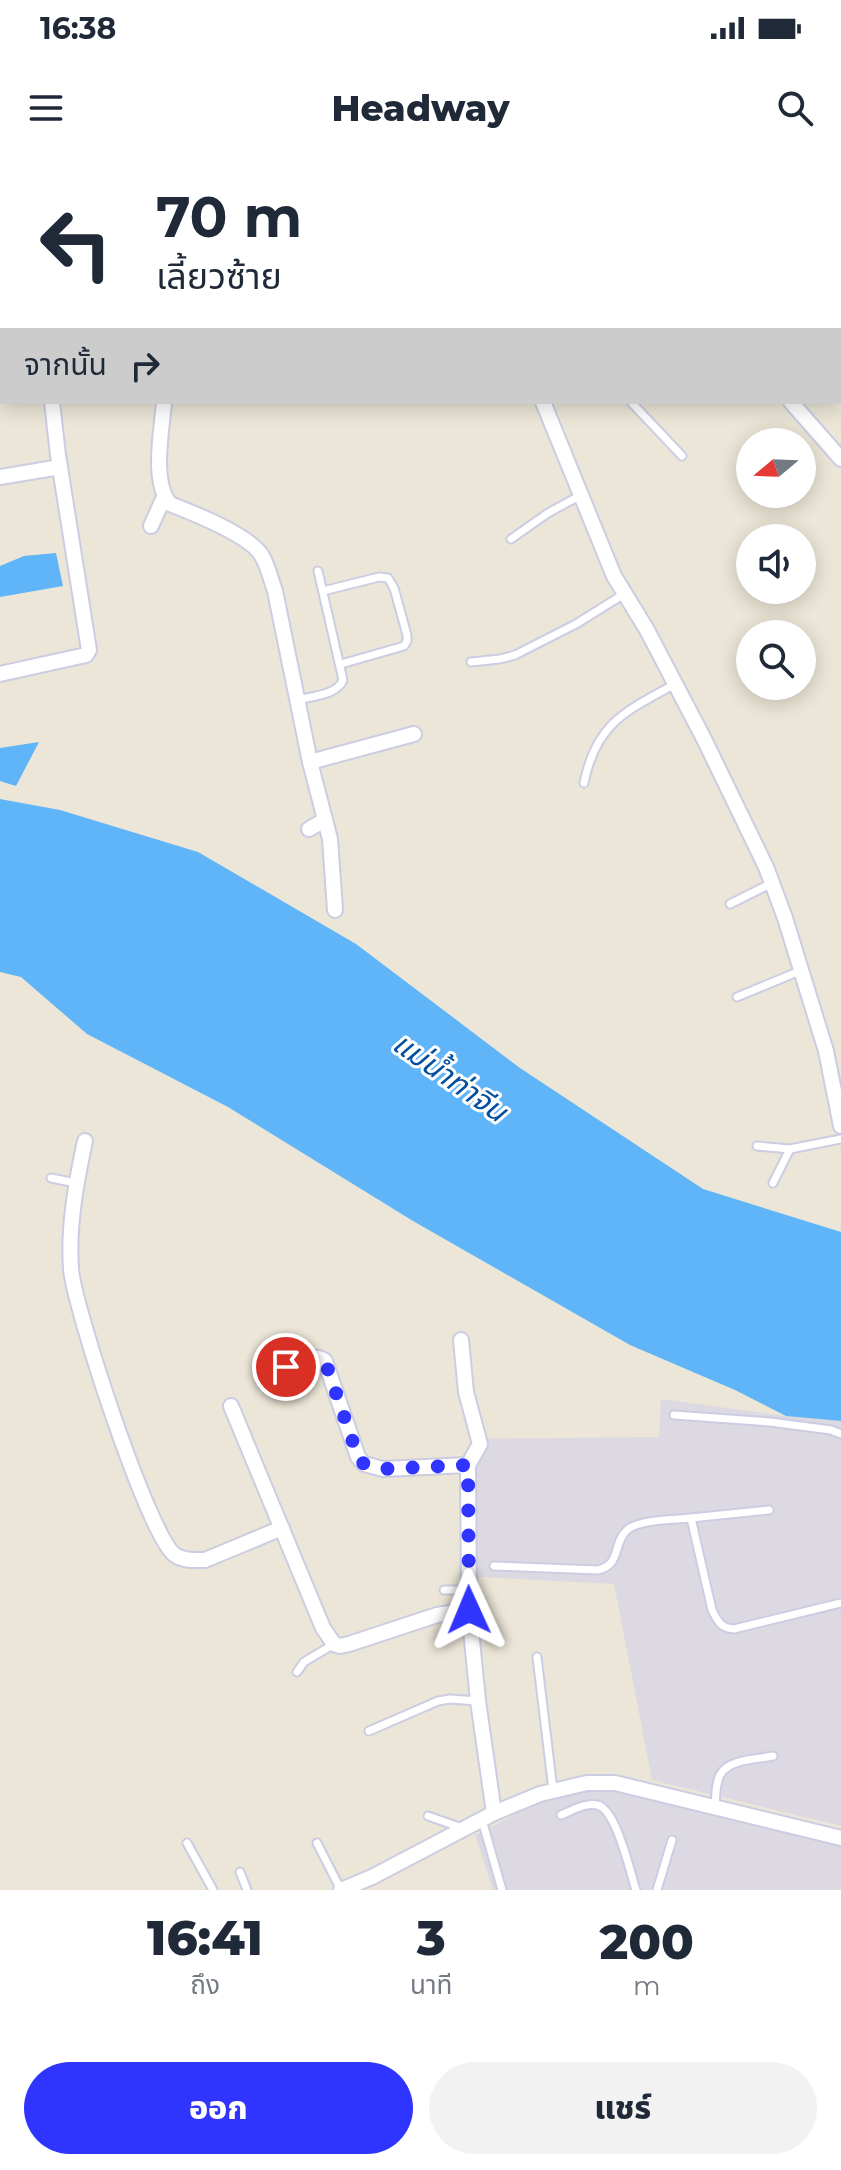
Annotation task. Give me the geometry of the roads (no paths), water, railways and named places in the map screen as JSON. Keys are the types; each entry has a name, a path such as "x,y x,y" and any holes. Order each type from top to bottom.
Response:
{"street":[{"path":"0,674 86,655 89,650 52,404"},
{"path":"164,404 159,472 164,497 170,504 255,546 275,591 333,862 335,910"},
{"path":"544,404 614,576 647,630 704,739 772,883 826,1051 841,1126"},
{"path":"793,404 841,459"},
{"path":"0,477 60,467"},
{"path":"151,526 164,497"},
{"path":"310,762 414,734"},
{"path":"309,829 325,820"},
{"path":"85,1141 76,1183 71,1244 74,1291 108,1402 156,1524 176,1556 205,1560 282,1528"},
{"path":"461,1340 466,1392 480,1444 468,1465 469,1610 488,1816"},
{"path":"286,1367 314,1356 325,1361 358,1457 364,1464 383,1469 468,1465"},
{"path":"231,1406 323,1628 334,1644 349,1644 437,1615 469,1610"},
{"path":"341,1890 488,1816 553,1790 587,1783 615,1783 841,1838"}],"lane":[{"path":"633,404 682,456"},
{"path":"511,539 581,495"},
{"path":"297,700 335,690 343,680 318,571"},
{"path":"323,591 379,577 388,578 394,588 407,635 404,646 341,664"},
{"path":"471,662 515,655 576,624 624,594"},
{"path":"584,783 588,760 614,722 626,711 675,684"},
{"path":"730,904 772,883"},
{"path":"737,997 802,970"},
{"path":"757,1146 790,1149 841,1139"},
{"path":"773,1183 790,1149"},
{"path":"51,1178 76,1183"},
{"path":"674,1415 770,1422 841,1434"},
{"path":"494,1566 598,1570 613,1563 628,1530 648,1523 769,1510"},
{"path":"691,1518 712,1610 725,1628 734,1629 841,1603"},
{"path":"444,1590 469,1590"},
{"path":"297,1672 304,1662 334,1644"},
{"path":"537,1657 553,1790"},
{"path":"369,1731 438,1701 478,1701"},
{"path":"715,1807 718,1778 722,1771 731,1764 773,1756"},
{"path":"561,1815 586,1805 607,1809 614,1821 636,1890"},
{"path":"428,1816 464,1829"},
{"path":"488,1816 501,1890"},
{"path":"656,1890 672,1840"},
{"path":"187,1843 213,1890"},
{"path":"317,1843 341,1890"},
{"path":"240,1872 247,1890"}],"water":[{"path":"56,553 63,586 0,597 0,566 24,556"},
{"path":"39,742 16,786 0,781 0,748"},
{"name":"แม่น้ำท่าจีน","path":"0,799 60,810 198,852 356,944 520,1068 703,1189 841,1232 841,1421 786,1416 735,1390 630,1345 413,1221 228,1107 87,1034 21,977 0,972"}]}
